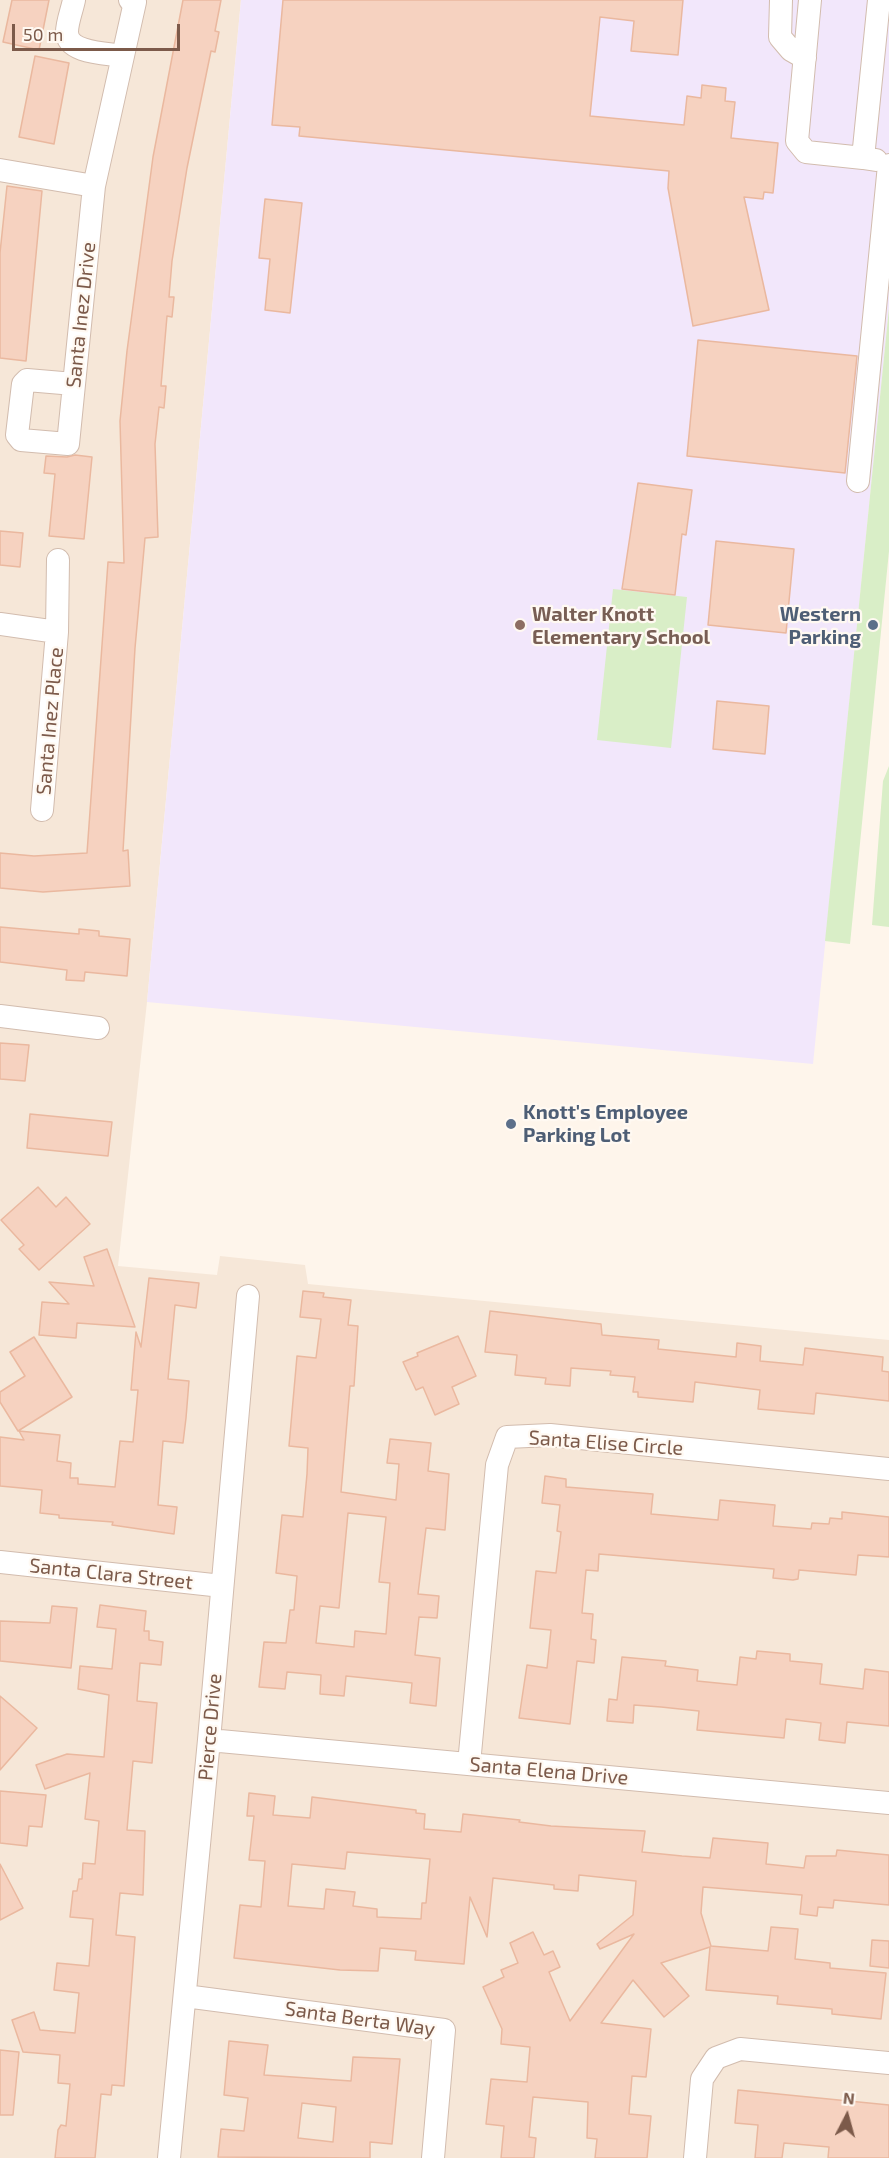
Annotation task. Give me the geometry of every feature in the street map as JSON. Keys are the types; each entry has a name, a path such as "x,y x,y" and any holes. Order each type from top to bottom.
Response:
{"street":[{"path":"74,0 67,33 69,42 76,48 123,56"},
{"path":"781,0 780,37 790,50 805,58"},
{"path":"810,0 797,141 806,152 889,163 858,481"},
{"path":"863,158 879,0"},
{"name":"Santa Inez Drive","path":"74,384 27,380 23,384 17,435 21,440 68,444 94,186 133,1"},
{"path":"0,170 94,186"},
{"name":"Santa Inez Place","path":"42,810 57,632 58,560"},
{"name":"Santa Inez Place","path":"0,624 57,632"},
{"path":"0,1016 98,1028"},
{"name":"Pierce Drive","path":"168,2158 209,1740 248,1296"},
{"name":"Santa Elise Circle","path":"470,1764 497,1465 507,1437 550,1435 889,1469"},
{"name":"Santa Clara Street","path":"0,1562 222,1586"},
{"name":"Santa Elena Drive","path":"209,1740 889,1803"},
{"name":"Santa Berta Way","path":"185,1996 444,2030 433,2158"},
{"path":"696,2158 702,2079 716,2058 740,2049 889,2063"}],"shaded area":[{"path":"0,0 241,0 147,1002 118,1266 217,1275 220,1256 305,1265 308,1284 889,1340 889,2158 0,2158"},
{"name":"Walter Knott Elementary School","path":"241,0 889,0 889,308 813,1064 147,1002"}],"green space":[{"name":"Western Parking","path":"889,308 889,551 850,944 825,941"},
{"path":"613,589 687,597 671,748 597,740"},
{"path":"889,766 889,927 872,925 883,781"}],"building":[{"path":"12,0 49,0 39,50 3,42"},
{"path":"183,0 221,0 215,31 219,32 215,52 211,51 187,168 172,261 169,297 174,297 172,317 167,316 161,386 166,386 164,408 159,407 155,444 158,537 145,538 135,648 123,851 128,850 130,886 43,892 0,888 0,853 34,856 87,853 108,562 124,563 120,421 127,351 153,157"},
{"path":"283,0 683,0 678,55 631,51 634,21 600,17 590,116 684,125 687,96 701,98 702,85 726,88 725,101 735,102 731,138 778,143 773,193 764,192 763,199 744,197 769,310 693,326 668,188 669,171 299,136 300,127 272,125"},
{"path":"35,56 69,63 54,144 19,137"},
{"path":"7,186 42,191 26,361 0,358 0,253"},
{"path":"265,199 302,203 290,313 265,310 270,259 259,258"},
{"path":"698,340 857,356 845,473 687,456"},
{"path":"46,456 92,457 84,539 49,536 55,474 44,473"},
{"path":"638,483 692,490 686,535 682,534 675,595 622,589"},
{"path":"0,531 23,533 20,567 0,565"},
{"path":"716,541 794,549 786,633 708,625"},
{"path":"717,701 769,706 765,754 713,749"},
{"path":"0,927 79,934 79,929 99,931 99,936 130,939 127,976 85,972 84,981 66,980 67,970 0,962"},
{"path":"0,1043 29,1045 25,1081 0,1079"},
{"path":"30,1114 112,1122 108,1156 27,1148"},
{"path":"38,1187 56,1207 66,1197 90,1224 39,1270 19,1249 24,1245 1,1220"},
{"path":"107,1249 135,1327 77,1323 76,1338 39,1335 42,1302 69,1304 49,1282 94,1286 84,1257"},
{"path":"149,1278 199,1283 196,1308 175,1305 168,1379 189,1381 186,1418 183,1443 163,1441 158,1505 177,1507 174,1534 112,1525 113,1522 59,1518 59,1515 40,1513 42,1490 0,1486 0,1437 24,1440 19,1431 60,1435 57,1461 71,1463 70,1478 78,1478 78,1484 115,1487 120,1441 133,1442 138,1390 131,1390 136,1332 141,1347"},
{"path":"303,1291 324,1293 323,1297 351,1300 348,1325 358,1326 354,1386 350,1386 341,1492 396,1500 399,1464 387,1463 390,1439 431,1443 428,1471 449,1474 445,1530 426,1528 418,1594 439,1596 437,1618 419,1617 415,1655 440,1658 436,1706 410,1703 412,1683 385,1680 346,1676 344,1696 320,1694 321,1675 287,1672 285,1689 259,1687 264,1642 286,1643 290,1610 294,1610 297,1576 276,1573 282,1515 303,1517 308,1448 289,1446 297,1356 316,1358 321,1319 300,1317","holes":["348,1513 386,1517 379,1582 390,1583 386,1634 355,1631 354,1647 316,1643 320,1606 339,1608"]},
{"path":"490,1311 601,1324 602,1335 659,1340 658,1349 736,1357 737,1343 761,1346 760,1361 803,1365 805,1348 883,1357 882,1371 889,1372 889,1401 816,1393 814,1414 758,1409 760,1390 695,1382 693,1402 638,1397 638,1392 633,1392 635,1377 610,1375 611,1371 571,1368 570,1386 545,1384 546,1378 515,1375 517,1355 485,1352"},
{"path":"458,1336 476,1376 452,1387 459,1404 435,1415 423,1387 416,1390 403,1362 418,1356 417,1353"},
{"path":"34,1337 72,1397 18,1431 0,1402 0,1392 25,1376 10,1352"},
{"path":"545,1476 566,1479 566,1487 653,1494 651,1514 718,1520 720,1500 775,1505 773,1526 811,1529 812,1523 829,1524 830,1518 842,1519 842,1512 889,1517 889,1557 858,1555 856,1575 799,1570 798,1579 793,1580 773,1578 774,1569 599,1554 598,1571 586,1570 582,1613 593,1614 591,1639 596,1640 594,1663 577,1661 570,1724 519,1718 527,1665 547,1668 551,1630 530,1628 536,1571 556,1573 561,1532 557,1531 560,1505 542,1503"},
{"path":"100,1605 146,1611 144,1631 149,1631 149,1640 163,1642 161,1665 140,1663 137,1701 157,1703 152,1763 133,1761 127,1830 145,1831 143,1895 120,1893 116,1935 135,1937 124,2086 112,2085 111,2095 101,2094 95,2158 55,2158 58,2130 61,2125 66,2126 70,2084 58,2083 60,2055 23,2052 12,2020 34,2012 40,2030 75,2033 79,1993 54,1990 57,1963 89,1966 93,1919 70,1917 73,1891 77,1891 79,1879 82,1879 83,1863 95,1864 99,1821 85,1819 90,1773 45,1789 36,1765 67,1754 104,1757 109,1695 78,1689 80,1666 112,1669 116,1629 97,1627"},
{"path":"52,1606 77,1608 71,1668 0,1661 0,1621 50,1623"},
{"path":"757,1651 790,1654 790,1661 822,1664 820,1684 863,1689 865,1669 889,1672 889,1726 847,1722 845,1743 819,1740 821,1723 786,1719 784,1738 697,1730 699,1711 661,1707 634,1705 633,1723 607,1721 609,1699 617,1700 622,1657 666,1661 665,1666 698,1670 697,1681 737,1685 740,1657 756,1659"},
{"path":"0,1696 37,1728 0,1770"},
{"path":"0,1791 46,1795 42,1827 29,1826 27,1846 0,1843"},
{"path":"249,1793 275,1796 273,1815 310,1818 312,1797 416,1810 416,1813 425,1814 424,1829 461,1832 463,1814 551,1826 645,1831 642,1852 682,1856 710,1858 713,1838 768,1843 766,1864 804,1868 806,1856 836,1856 837,1850 889,1855 889,1905 834,1900 833,1908 818,1907 817,1916 800,1914 802,1895 703,1887 701,1913 711,1946 768,1951 771,1927 798,1929 795,1959 830,1963 830,1968 886,1973 881,2019 832,2014 832,2009 777,2004 778,1996 706,1990 710,1947 661,1963 689,1996 664,2017 633,1980 601,2023 651,2029 646,2077 632,2076 629,2114 651,2116 647,2158 595,2158 597,2139 587,2138 588,2102 533,2097 529,2137 536,2138 534,2158 501,2158 504,2126 486,2124 491,2079 527,2082 530,2047 501,2044 502,2029 483,1987 504,1977 501,1970 518,1963 510,1943 533,1932 544,1955 553,1951 560,1967 549,1972 570,2021 634,1934 600,1949 597,1944 633,1915 636,1881 579,1875 578,1891 554,1889 554,1885 493,1878 487,1937 470,1897 464,1964 415,1960 416,1951 380,1948 378,1971 340,1970 234,1958 240,1905 261,1907 265,1861 249,1860 254,1816 247,1816","holes":["347,1852 430,1859 426,1903 422,1903 421,1919 377,1917 377,1909 353,1906 355,1892 326,1889 324,1909 288,1906 292,1864 345,1869"]},
{"path":"0,1864 23,1908 0,1920"},
{"path":"872,1940 889,1941 889,1968 870,1966"},
{"path":"229,2041 268,2045 264,2075 351,2081 353,2057 400,2059 392,2144 370,2142 370,2158 218,2157 221,2129 244,2131 248,2098 224,2095","holes":["302,2103 336,2107 333,2142 298,2138"]},
{"path":"0,2050 19,2052 13,2115 0,2115"},
{"path":"738,2090 889,2105 889,2158 828,2158 829,2147 784,2143 782,2158 755,2158 758,2125 735,2123"}],"place":[{"name":"Walter Knott Elementary School","path":"520,625"},
{"name":"Western Parking","path":"873,625"},
{"name":"Knott's Employee Parking Lot","path":"511,1124"}]}
